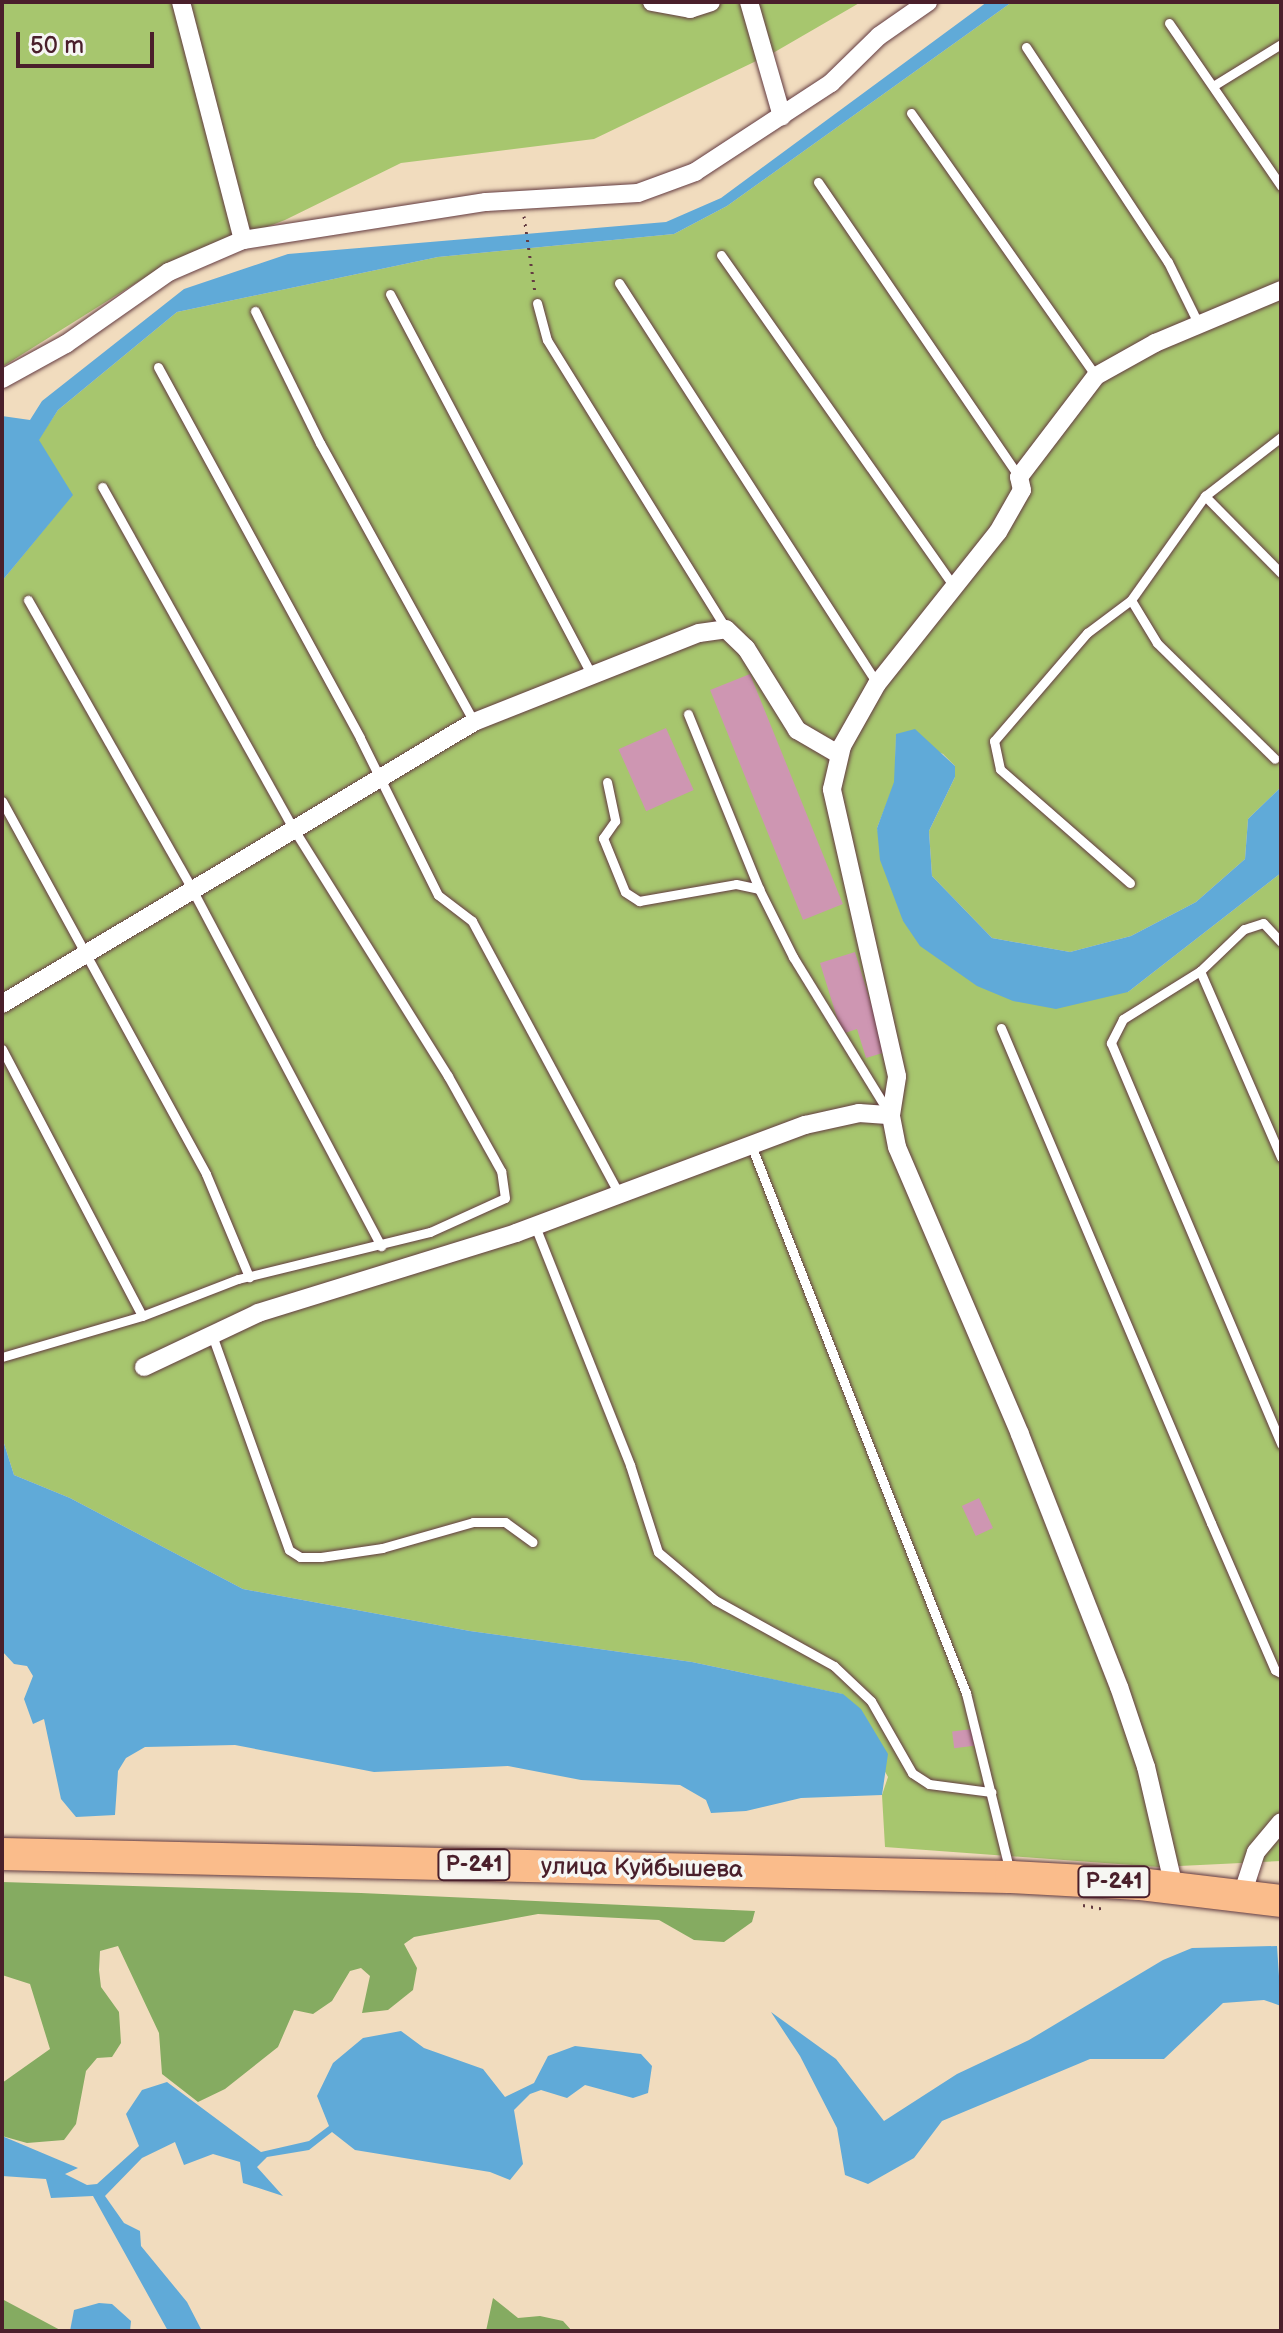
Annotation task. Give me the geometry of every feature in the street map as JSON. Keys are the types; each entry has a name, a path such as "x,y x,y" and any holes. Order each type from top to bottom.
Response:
{"highway":[{"name":"улица Куйбышева","path":"2,1854 1011,1877"},
{"name":"Р-241","path":"1011,1877 1174,1887 1281,1901"}],"street":[{"path":"187,2 181,2 243,240"},
{"path":"652,2 690,9 711,2"},
{"path":"749,2 782,116"},
{"path":"2,379 66,344 169,272 243,240 486,202 638,193 695,172 831,83 879,36 921,4"},
{"path":"1174,1887 1146,1767 1119,1687 1020,1434 902,1162 891,1115 897,1076 832,789 838,754 877,684 1011,510 1022,490 1019,477 1096,376 1199,325 1281,290"},
{"path":"2,1004 474,722 591,673 699,633 726,629 752,657 797,730 838,754"},
{"path":"144,1367 258,1313 368,1283 535,1226 751,1145 832,1119 891,1115"},
{"path":"1242,1895 1256,1852 1281,1822"}],"lane":[{"path":"1169,23 1281,186"},
{"path":"1213,86 1281,44"},
{"path":"1026,47 1168,262 1199,325"},
{"path":"911,113 1096,376"},
{"path":"818,182 1019,477"},
{"path":"721,255 953,585"},
{"path":"619,283 877,684"},
{"path":"390,294 591,673"},
{"path":"537,303 547,340 726,629"},
{"path":"255,311 320,443 474,722"},
{"path":"158,367 438,895 472,921 619,1194"},
{"path":"1130,883 1000,769 993,748 997,736 1087,633 1131,600 1205,496 1281,437"},
{"path":"2,1357 142,1316 249,1277 430,1232 505,1198 501,1171 294,830 102,487"},
{"path":"1205,496 1281,573"},
{"path":"28,600 193,891 381,1246"},
{"path":"1131,600 1157,643 1275,759"},
{"path":"688,714 759,889 871,1091 891,1115"},
{"path":"607,782 615,821 603,838 632,897 655,900 736,884 759,889"},
{"path":"2,801 206,1174 249,1277"},
{"path":"1281,942 1272,928 1255,924 1200,971 1123,1019 1115,1026 1111,1043 1281,1444"},
{"path":"1200,971 1281,1157"},
{"path":"1001,1028 1211,1523 1275,1670 1281,1673"},
{"path":"2,1049 142,1316"},
{"path":"751,1145 966,1693 1011,1877"},
{"path":"535,1226 609,1407 658,1552 715,1600 834,1666 871,1701 912,1773 929,1784 991,1792"},
{"path":"212,1335 289,1550 300,1557 410,1542 473,1522 505,1522 533,1542"}],"path":[{"path":"525,218 530,271 537,303"}],"green space":[{"path":"2,2 861,2 773,53 594,139 401,163 285,220 160,268 2,367"},
{"path":"1012,2 1281,2 1281,787 1248,819 1245,859 1196,902 1131,936 1070,952 992,938 932,876 929,831 955,777 955,766 943,754 896,734 895,782 877,828 903,920 1128,992 1281,873 1281,1861 1159,1867 885,1847 882,1795 888,1777 842,1694 692,1662 470,1631 243,1589 70,1498 14,1475 2,1437 2,581 72,495 38,440 58,410 177,312 438,257 674,234 727,206"},
{"path":"2,1882 361,1893 755,1911 752,1922 724,1942 694,1940 659,1920 538,1914 414,1937 404,1944 417,1968 413,1990 388,2010 362,2013 370,1976 361,1968 350,1971 332,2001 313,2014 294,2010 278,2047 225,2089 198,2102 162,2074 159,2033 118,1946 100,1951 101,1987 119,2012 121,2043 112,2057 97,2058 86,2071 76,2124 64,2140 27,2143 2,2136 2,2083 50,2049 30,1984 2,1975"},
{"path":"493,2298 518,2318 540,2316 563,2321 572,2331 486,2331"},
{"path":"2,2299 62,2331 2,2331"}],"water":[{"path":"987,2 1012,2 727,206 674,234 438,257 177,312 58,410 39,440 73,495 2,581 2,416 30,420 42,401 184,289 288,254 666,222 721,198"},
{"path":"915,729 955,766 955,777 929,831 932,876 992,938 1070,952 1131,936 1196,902 1245,859 1248,819 1281,787 1281,873 1128,992 1056,1009 1013,1001 977,986 920,946 903,921 880,860 877,828 894,782 896,734"},
{"path":"2,1437 14,1475 70,1498 243,1589 470,1631 692,1662 843,1694 861,1709 888,1754 882,1795 801,1798 746,1811 711,1813 706,1800 680,1785 581,1780 508,1766 374,1772 235,1745 145,1747 126,1758 118,1771 115,1815 76,1817 61,1799 44,1719 33,1724 24,1699 33,1676 27,1666 14,1664 2,1651"},
{"path":"1277,1946 1281,2006 1264,2000 1223,2003 1164,2059 1090,2059 942,2121 914,2158 868,2184 845,2175 837,2128 800,2056 771,2012 836,2059 884,2121 957,2074 1029,2040 1163,1960 1192,1948"},
{"path":"401,2031 424,2048 483,2069 505,2097 534,2083 548,2056 575,2046 641,2054 652,2066 648,2093 633,2098 585,2085 567,2098 541,2090 530,2094 514,2110 523,2164 510,2180 490,2172 355,2150 332,2132 309,2150 267,2157 257,2167 283,2196 243,2183 240,2162 213,2154 184,2165 175,2142 142,2158 105,2196 124,2223 140,2231 141,2246 187,2302 202,2331 168,2331 93,2196 51,2198 46,2179 2,2176 2,2136 78,2168 65,2174 87,2185 97,2184 139,2146 126,2114 142,2090 167,2082 261,2152 309,2141 329,2126 317,2096 333,2063 363,2038"},
{"path":"99,2303 112,2304 131,2321 130,2331 70,2331 74,2310"}],"building":[{"path":"750,674 843,904 803,920 710,690"},
{"path":"666,728 694,790 646,811 618,749"},
{"path":"855,952 886,1052 866,1058 857,1029 842,1034 820,963"},
{"path":"979,1498 993,1528 976,1536 962,1506"},
{"path":"972,1729 974,1746 954,1748 952,1731"}]}
